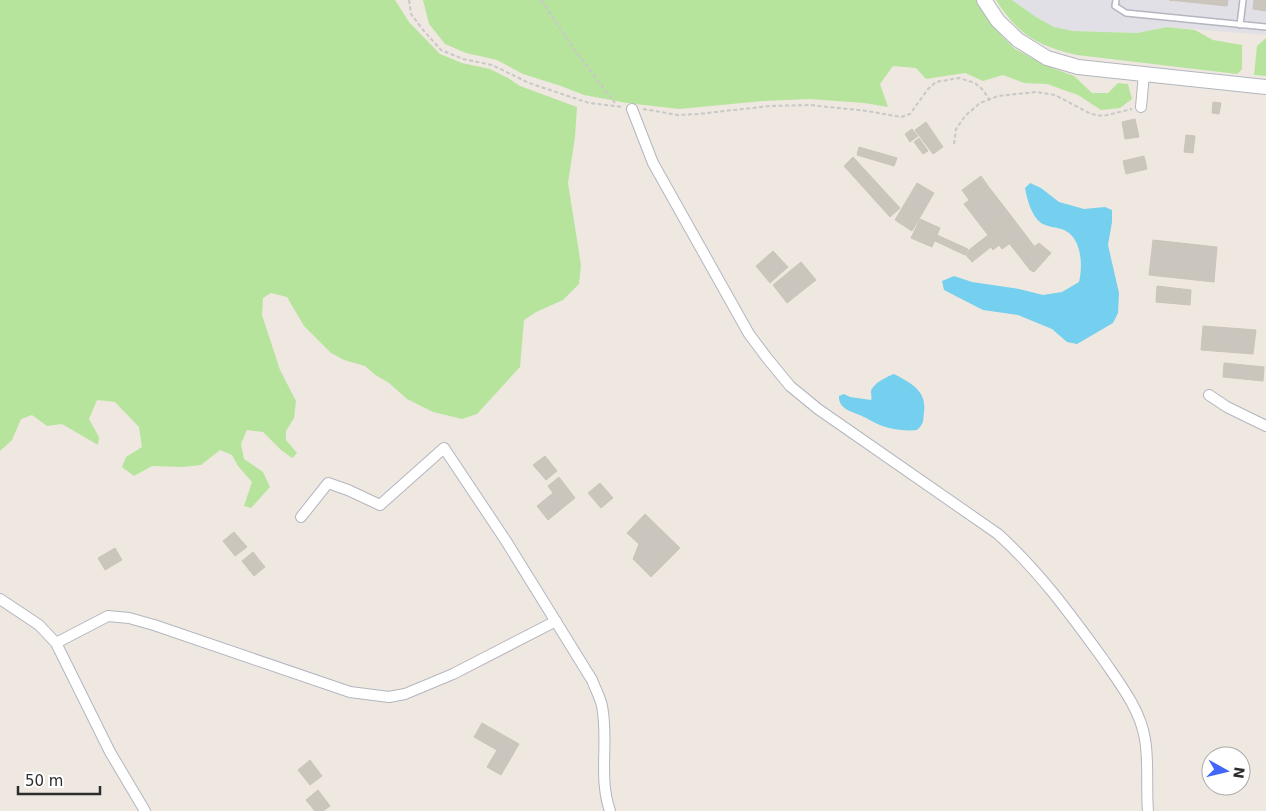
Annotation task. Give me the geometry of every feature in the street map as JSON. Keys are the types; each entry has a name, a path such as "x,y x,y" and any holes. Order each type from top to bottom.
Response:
{"street":[{"path":"984,0 998,21 1018,40 1047,58 1078,67 1266,87"},
{"path":"1141,107 1144,74"},
{"path":"632,109 653,163 749,334 790,386 818,409 998,534 1043,580 1081,629 1127,694 1139,716 1145,738 1148,769 1148,811"},
{"path":"1209,395 1227,407 1266,426"},
{"path":"301,517 328,483 380,505 444,448 506,541 592,680 602,704 606,799 610,811"},
{"path":"0,599 39,625 56,643 110,752 146,811"},
{"path":"56,643 108,616 129,618 350,692 389,697 405,694 453,674 556,621"}],"lane":[{"path":"1116,0 1116,6 1126,13 1266,28"},
{"path":"1240,25 1243,0"}],"path":[{"path":"409,0 411,14 441,50 463,59 492,65 529,82 588,103 685,115 770,106 810,105 868,111 901,117 910,114 928,89 936,82 960,78 975,83 989,99"},
{"path":"541,0 574,50 615,103"},
{"path":"954,144 956,129 965,116 980,102 998,96 1036,92 1055,95 1091,114 1103,116 1141,107"}],"shaded area":[{"path":"1012,0 1266,0 1266,35 1167,27 1137,33 1073,31 1054,27"}],"green space":[{"path":"0,0 395,0 409,22 440,54 462,63 490,69 520,86 577,107 575,137 568,183 581,265 579,284 563,300 536,312 524,320 520,367 477,414 462,419 433,412 407,399 365,366 344,360 331,353 304,326 287,297 271,293 263,298 262,315 280,370 296,401 294,418 286,431 286,440 297,453 292,458 263,432 247,430 241,444 244,459 263,472 270,487 251,508 244,506 252,482 238,466 232,455 220,450 201,465 182,467 152,466 134,476 122,467 126,457 142,447 139,427 115,402 97,400 89,419 99,437 98,445 62,424 47,426 32,415 21,419 12,440 0,451"},
{"path":"423,0 977,0 993,27 1015,49 1047,66 1074,76 1092,93 1108,93 1118,83 1128,84 1132,99 1120,108 1101,110 1078,95 1047,84 1024,83 1003,75 983,81 965,73 926,79 916,68 893,66 880,84 888,107 864,103 810,99 763,101 679,109 627,103 584,95 523,74 497,60 466,53 445,44 429,24"},
{"path":"996,0 1012,0 1054,27 1073,31 1137,33 1167,27 1195,30 1213,40 1242,45 1242,69 1237,74 1077,55 1051,48 1021,30 1012,22"},
{"path":"1266,38 1266,76 1254,75 1257,46"}],"water":[{"path":"1030,183 1041,188 1059,202 1084,209 1105,207 1112,210 1108,245 1119,293 1118,313 1113,323 1077,344 1067,342 1052,329 1018,315 983,310 944,290 942,281 954,276 972,282 1019,289 1043,295 1062,292 1079,282 1081,261 1078,246 1070,234 1064,230 1043,224 1038,220 1030,207 1025,188"},
{"path":"894,374 912,384 923,398 923,420 917,430 892,429 879,425 848,410 839,401 839,396 844,394 850,397 871,400 871,392 874,386"}],"building":[{"path":"1169,0 1228,0 1227,6"},
{"path":"1254,0 1266,0 1266,11 1253,9"},
{"path":"1213,102 1221,103 1219,114 1212,113"},
{"path":"1135,119 1139,137 1125,139 1122,122"},
{"path":"926,122 943,147 933,154 915,130"},
{"path":"912,129 918,136 910,142 905,134"},
{"path":"1186,135 1195,136 1193,153 1184,152"},
{"path":"919,138 928,151 923,154 914,142"},
{"path":"859,147 897,158 894,166 857,155"},
{"path":"1144,156 1147,169 1126,174 1123,161"},
{"path":"853,157 900,208 890,217 844,166"},
{"path":"981,176 988,186 969,200 962,190"},
{"path":"917,183 934,193 912,231 895,220"},
{"path":"988,186 1012,217 988,235 964,204"},
{"path":"1012,217 1034,246 1020,257 997,228"},
{"path":"920,219 940,228 932,247 911,238"},
{"path":"997,228 1009,244 1002,249 999,245 993,250 991,247 972,262 966,255 969,250"},
{"path":"937,235 968,249 965,255 935,241"},
{"path":"1153,240 1217,247 1214,282 1149,275"},
{"path":"1039,243 1051,253 1034,272 1030,270 1020,257"},
{"path":"773,251 788,267 770,283 756,266"},
{"path":"801,262 816,280 787,303 773,285"},
{"path":"1157,286 1191,290 1190,305 1156,302"},
{"path":"1203,326 1256,330 1253,354 1201,350"},
{"path":"1224,363 1264,367 1263,381 1223,377"},
{"path":"545,456 557,471 546,480 533,465"},
{"path":"559,477 575,498 548,520 537,506 553,493 548,486"},
{"path":"600,483 613,498 601,508 588,493"},
{"path":"645,514 680,548 651,577 633,559 639,544 627,533"},
{"path":"234,532 247,547 235,556 223,541"},
{"path":"115,548 122,560 105,570 98,558"},
{"path":"253,552 265,567 254,576 242,561"},
{"path":"482,723 519,744 501,775 487,767 497,750 474,737"},
{"path":"310,760 322,776 310,785 298,770"},
{"path":"318,790 330,806 323,811 315,811 306,800"}]}
